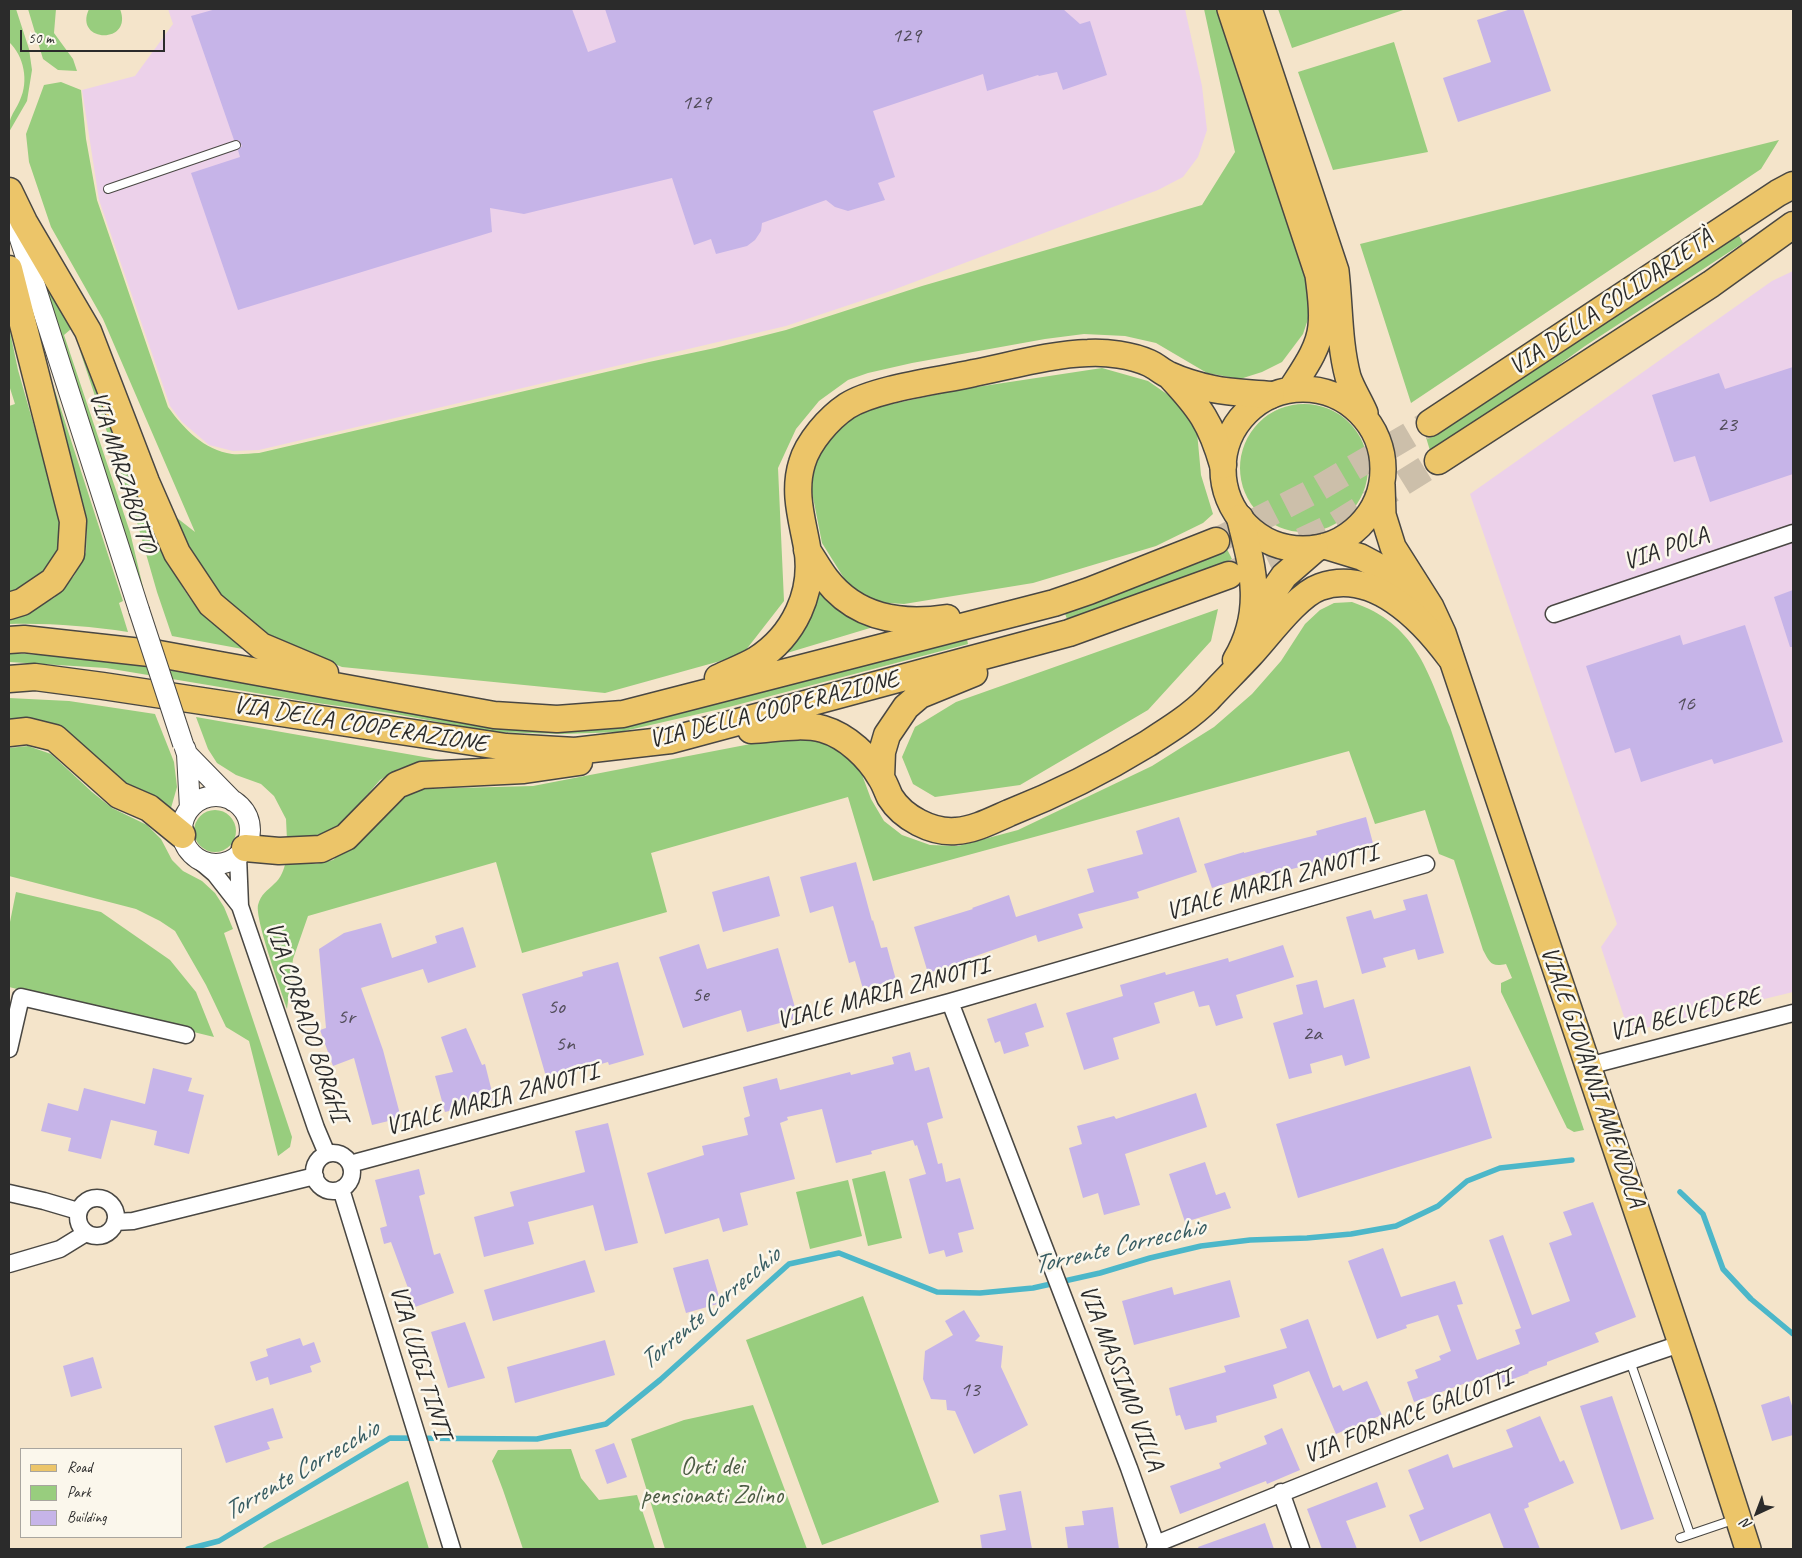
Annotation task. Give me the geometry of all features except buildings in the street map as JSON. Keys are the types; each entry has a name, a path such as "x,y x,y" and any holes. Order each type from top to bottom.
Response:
{"highway":[{"path":"1700,245 1793,167"},
{"name":"VIA DELLA SOLIDARIETÀ","path":"1430,423 1793,185"},
{"path":"9,191 24,222 88,331 146,482 177,553 212,604 261,646 323,673 379,694"},
{"name":"VIA DELLA SOLIDARIETÀ","path":"1438,462 1711,284 1793,225"},
{"path":"1711,284 1793,236"},
{"path":"9,269 73,521 71,554 53,581 22,602 9,606"},
{"path":"623,714 710,682 756,660 782,640 795,621 805,594 807,550 798,504 798,480 802,462 811,444 834,416 848,406 876,393 1044,359 1087,353 1107,353 1126,356 1148,362 1168,375 1194,401 1208,422 1223,465"},
{"path":"1168,375 1213,389 1281,392"},
{"path":"1225,680 1243,649 1254,602 1254,579 1240,518"},
{"name":"VIA DELLA COOPERAZIONE","path":"9,640 24,639 159,654 494,715 556,719 623,714 1054,603 1216,541"},
{"path":"1250,624 1284,576 1301,560 1320,548"},
{"path":"807,550 826,579 843,597 869,613 897,620 929,621 1054,603"},
{"name":"VIA DELLA COOPERAZIONE","path":"9,679 35,677 102,686 506,748 575,750 665,741 1068,633 1228,575"},
{"path":"242,852 321,849 346,837 397,785 422,775 524,770 573,764 665,741 742,730 807,727 823,729 842,737 868,760 881,778 891,798 906,816 930,827 956,831 978,826 1037,802 1113,765 1184,721 1209,698 1296,604 1318,587 1344,582 1362,584 1383,594 1415,618 1436,638 1450,657"},
{"path":"881,778 882,752 887,735 906,706 920,695 1068,633"},
{"path":"9,733 27,732 55,738 119,795 149,808 182,835"}],"main road":[{"path":"1230,9 1318,275 1322,304 1321,328 1315,346 1306,364 1281,392"},
{"path":"1249,9 1336,272 1340,301 1342,348 1349,379 1371,424 1380,444 1384,464 1382,485 1377,502 1368,517 1356,530 1341,540 1320,548 1294,549 1273,544 1255,533 1240,518 1226,493 1223,465 1225,447 1232,431 1242,416 1255,404 1281,392 1314,389 1336,395 1349,402 1371,424"},
{"name":"VIALE GIOVANNI AMENDOLA","path":"1382,485 1383,514 1393,546 1431,606 1443,633 1748,1549"},
{"name":"VIALE GIOVANNI AMENDOLA","path":"1320,548 1361,557 1391,573 1417,592 1431,606"}],"street":[{"name":"VIA MARZABOTTO","path":"9,205 185,749 190,808"},
{"name":"VIA POLA","path":"1554,614 1793,532"},
{"name":"VIA MARZABOTTO","path":"185,749 233,801"},
{"path":"210,796 222,796 233,801 247,817 250,827 249,838 242,852 229,862 217,864 206,863 196,858 189,852 182,835 185,816 190,808 199,800 210,796"},
{"name":"VIA CORRADO BORGHI","path":"240,906 242,852"},
{"name":"VIA CORRADO BORGHI","path":"196,858 215,874 240,906 316,1128 327,1154"},
{"name":"VIALE MARIA ZANOTTI","path":"350,1164 950,1002 1426,864"},
{"path":"9,1049 21,997 186,1035"},
{"name":"VIA MASSIMO VILLA","path":"950,1002 1067,1303 1129,1468 1155,1547"},
{"name":"VIA BELVEDERE","path":"1588,1066 1793,1013"},
{"path":"336,1153 350,1164 352,1172 350,1181 341,1189 327,1190 322,1187 315,1176 317,1162 327,1154 336,1153"},
{"path":"115,1222 133,1221 315,1176"},
{"name":"VIA LUIGI TINTI","path":"341,1189 452,1549"},
{"path":"9,1193 44,1201 78,1212"},
{"path":"90,1199 100,1199 108,1202 114,1210 115,1222 105,1235 99,1237 86,1233 80,1227 78,1212 85,1202 90,1199"},
{"path":"9,1264 60,1249 86,1233"},
{"name":"VIA FORNACE GALLOTTI","path":"1155,1547 1281,1492 1614,1366 1680,1344"},
{"path":"1281,1492 1301,1549"}],"lane":[{"path":"108,189 236,145"},
{"path":"1630,1361 1690,1534"},
{"path":"1680,1538 1738,1519"}],"shaded area":[{"path":"168,9 1185,9 1202,86 1207,130 1198,157 1183,177 1158,190 885,293 786,326 259,450 233,451 209,445 182,422 170,406 99,200 82,90 135,76 173,24"},
{"path":"1793,271 1793,992 1629,1032 1601,947 1617,924 1470,494 1772,281"}],"green space":[{"path":"9,9 16,9 29,49 32,70 27,101 9,132 11,118 23,93 24,77 18,54 9,42"},
{"path":"28,9 56,9 54,33 73,59 77,71 58,70 43,59"},
{"path":"89,9 120,9 122,21 119,29 112,34 95,33 89,28 86,20"},
{"path":"1204,9 1219,9 1310,294 1309,316 1303,334 1282,362 1262,372 1240,379 1207,373 1156,343 1125,336 1084,334 1045,339 912,363 868,373 848,380 819,401 796,429 778,468 784,601 742,655 605,693 342,667 272,638 220,596 188,550 172,514 195,532 103,319 51,227 29,162 26,134 44,85 61,82 81,90 86,139 97,200 168,407 195,437 212,448 232,454 259,453 786,330 922,286 1202,205 1235,152"},
{"path":"1278,9 1406,9 1292,48"},
{"path":"1394,42 1428,152 1333,170 1298,72"},
{"path":"1779,140 1761,169 1411,403 1360,244"},
{"path":"1737,232 1743,243 1585,346 1465,433 1431,454 1425,434"},
{"path":"38,274 71,329 64,335 130,532 146,600"},
{"path":"34,326 123,601 119,603 128,632 68,625 9,624 9,618 28,612 54,598 74,576 86,552 87,520"},
{"path":"9,327 18,370 64,531 57,552 46,569 30,583 9,592 9,406 15,404 9,385"},
{"path":"79,348 168,560 178,579 189,597 203,613 248,650 172,636 136,519"},
{"path":"1102,368 1148,381 1180,403 1196,421 1201,475 1213,514 1203,523 1156,546 1033,583 904,604 874,602 847,583 822,543 809,477 819,454 840,428 853,416 874,408 957,390"},
{"path":"1304,404 1328,409 1349,423 1363,444 1368,468 1363,492 1349,513 1328,527 1304,532 1280,527 1259,513 1245,492 1240,468 1245,444 1259,423 1280,409"},
{"path":"1227,549 1232,559 1204,574 1067,619 1063,608 1199,563"},
{"path":"817,580 880,625 787,653 808,614"},
{"path":"1352,602 1374,611 1391,623 1405,636 1426,668 1450,727 1584,1130 1574,1132 1567,1128 1501,992 1501,983 1512,978 1506,964 1497,965 1487,958 1454,860 1439,854 1425,810 1375,824 1349,751 873,881 848,797 651,853 667,912 522,953 496,862 308,916 293,959 287,1009 260,925 258,905 264,893 279,879 286,860 316,864 333,860 401,799 421,789 533,786 766,741 805,737 831,744 849,756 861,772 871,799 884,821 902,835 930,845 958,846 1018,830 1152,766 1214,727 1252,694 1281,661 1305,624 1320,610 1334,603"},
{"path":"1218,609 1211,641 1148,710 1020,785 935,797 913,784 902,757 915,727 956,702"},
{"path":"966,635 968,644 729,707 620,732 562,734 492,732 390,713 310,702 106,668 9,662 9,653 107,659 562,725"},
{"path":"9,698 69,701 155,714 174,762 177,787 171,808 122,783 78,740 59,727 9,722"},
{"path":"196,717 447,761 414,764 398,769 380,780 341,825 328,833 287,840 286,819 274,796 261,784 236,775 217,763 208,749"},
{"path":"28,746 51,754 112,808 147,825 161,839 172,860 183,871 202,881 215,893 224,907 233,929 224,933 292,1137 290,1147 278,1156 249,1041 226,1027 206,985 175,931 136,909 9,876 9,748"},
{"path":"219,810 227,813 233,819 236,831 233,843 227,849 211,852 203,849 197,843 194,827 197,819 203,813"},
{"path":"16,892 101,912 170,960 196,992 214,1037 9,987 9,927"},
{"path":"885,1171 902,1238 868,1246 852,1179"},
{"path":"848,1180 862,1236 810,1249 796,1192"},
{"path":"863,1296 939,1502 822,1545 746,1340"},
{"name":"Orti dei pensionati Zolino","path":"753,1405 807,1549 665,1549 631,1439 684,1420"},
{"name":"Orti dei pensionati Zolino","path":"571,1449 581,1478 599,1500 637,1495 655,1549 523,1549 492,1461 498,1450"},
{"path":"408,1481 429,1549 261,1549 268,1544"}],"waterway":[{"name":"Torrente Correcchio","path":"188,1549 219,1541 390,1438 537,1439 606,1424 660,1380 789,1264 839,1253 937,1292 980,1293 1033,1288 1100,1273 1150,1258 1201,1246 1250,1240 1351,1234 1396,1226 1438,1206 1467,1181 1500,1168 1572,1160"},
{"name":"Torrente Correcchio","path":"1680,1192 1703,1214 1723,1269 1751,1299 1793,1334"}],"tunnel":[{"path":"1216,541 1314,491 1430,423"},
{"path":"1231,574 1333,526 1438,461"}]}
